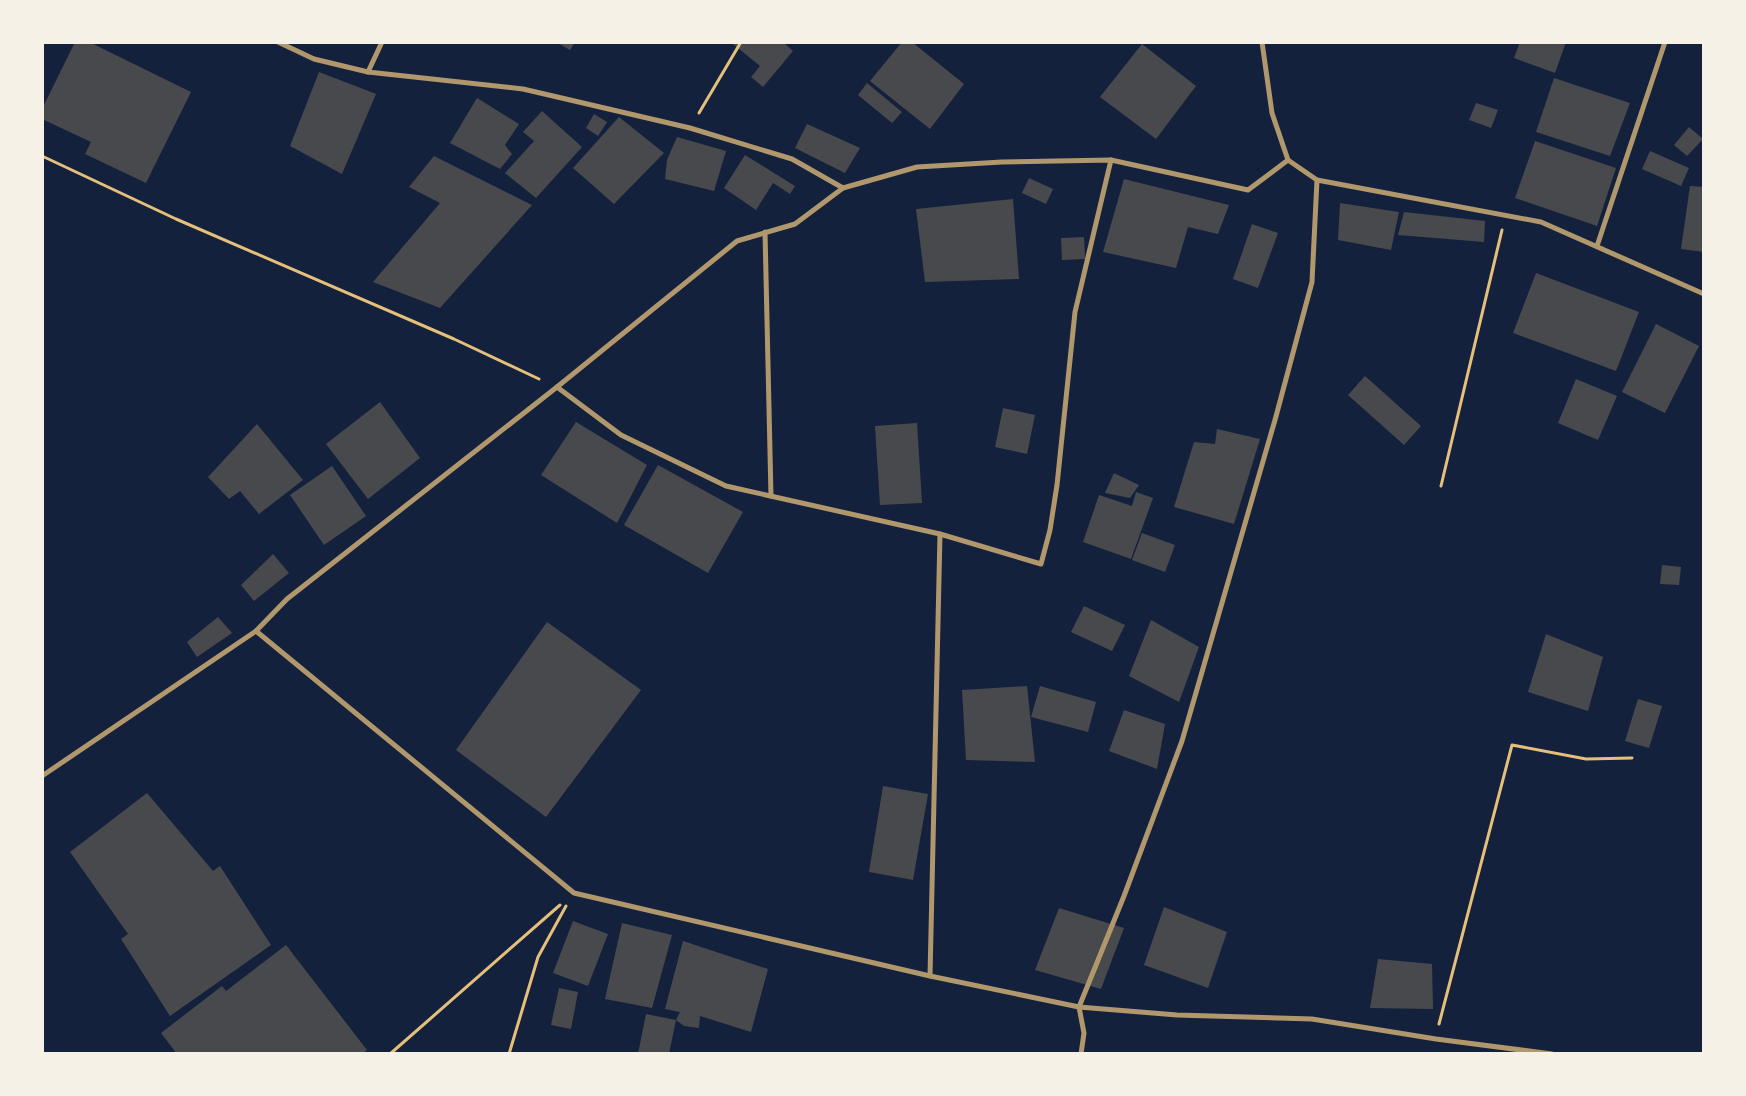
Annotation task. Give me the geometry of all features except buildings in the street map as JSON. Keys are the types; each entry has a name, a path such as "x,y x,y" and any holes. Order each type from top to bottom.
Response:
{"street":[{"path":"278,42 314,59 368,72 523,90 690,128 792,159 844,188"},
{"path":"368,72 382,42"},
{"path":"1262,42 1272,113 1288,160 1317,180 1541,222 1704,294"},
{"path":"1597,246 1665,42"},
{"path":"42,776 256,631 287,599 557,388 737,241 794,224 844,188 917,167 1002,162 1111,160 1248,190 1288,160"},
{"path":"557,388 621,436 726,486 940,534 1041,564 1050,530 1057,484 1075,312 1111,160"},
{"path":"1081,1054 1084,1033 1079,1007 1124,896 1182,741 1235,561 1312,282 1317,180"},
{"path":"765,232 771,496"},
{"path":"930,976 940,534"},
{"path":"256,631 574,893 930,976 1079,1007 1177,1015 1312,1018 1436,1039 1552,1054"}],"path":[{"path":"690,128 741,42"},
{"path":"42,156 176,219 454,339 557,388"},
{"path":"1441,486 1506,215"},
{"path":"1436,1039 1512,745 1586,759 1632,758"},
{"path":"390,1054 574,893"},
{"path":"509,1054 538,957 574,893"}]}
